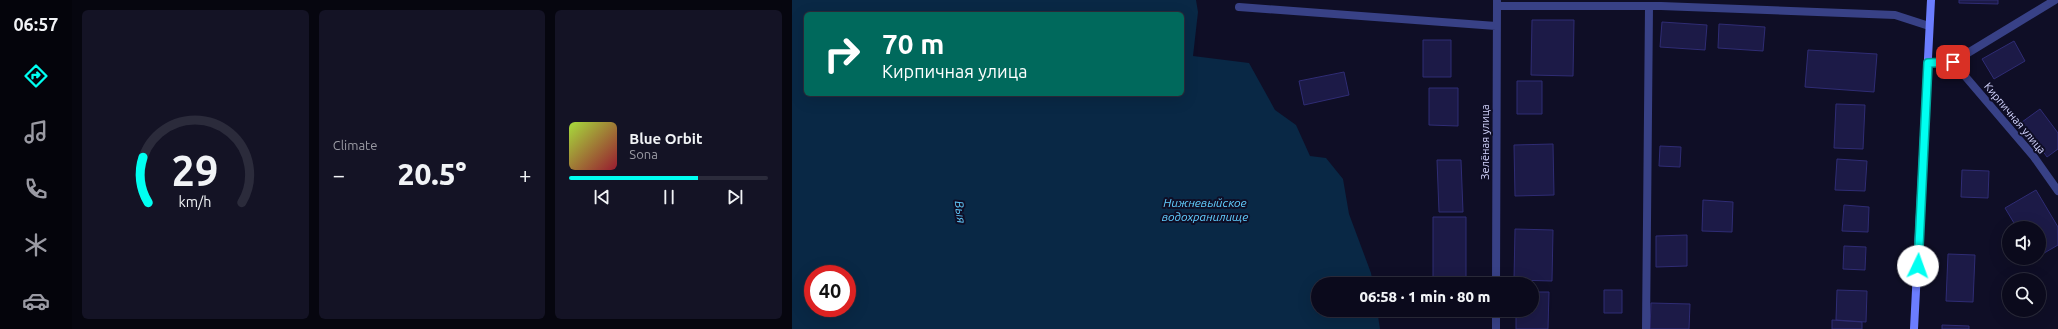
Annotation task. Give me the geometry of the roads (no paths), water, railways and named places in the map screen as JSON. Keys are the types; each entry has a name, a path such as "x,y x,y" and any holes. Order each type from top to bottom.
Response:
{"street":[{"path":"1914,329 1931,0"},
{"path":"1928,63 1953,62 2054,0"},
{"path":"1497,3 1649,7 1661,3 1895,15 1929,26"},
{"name":"Зелёная улица","path":"1496,277 1497,3"},
{"path":"1239,7 1496,26"},
{"path":"1646,329 1649,7"},
{"name":"Кирпичная улица","path":"1953,62 2034,157 2058,191"},
{"path":"1496,317 1496,329"}],"water":[{"name":"Нижневыйское водохранилище","path":"792,0 1196,0 1198,12 1193,56 1249,63 1275,110 1296,125 1310,156 1326,158 1343,179 1349,214 1372,277 1311,277 1311,317 1378,317 1380,329 792,329"}],"water label":[{"name":"Выя","path":"960,212"}]}
